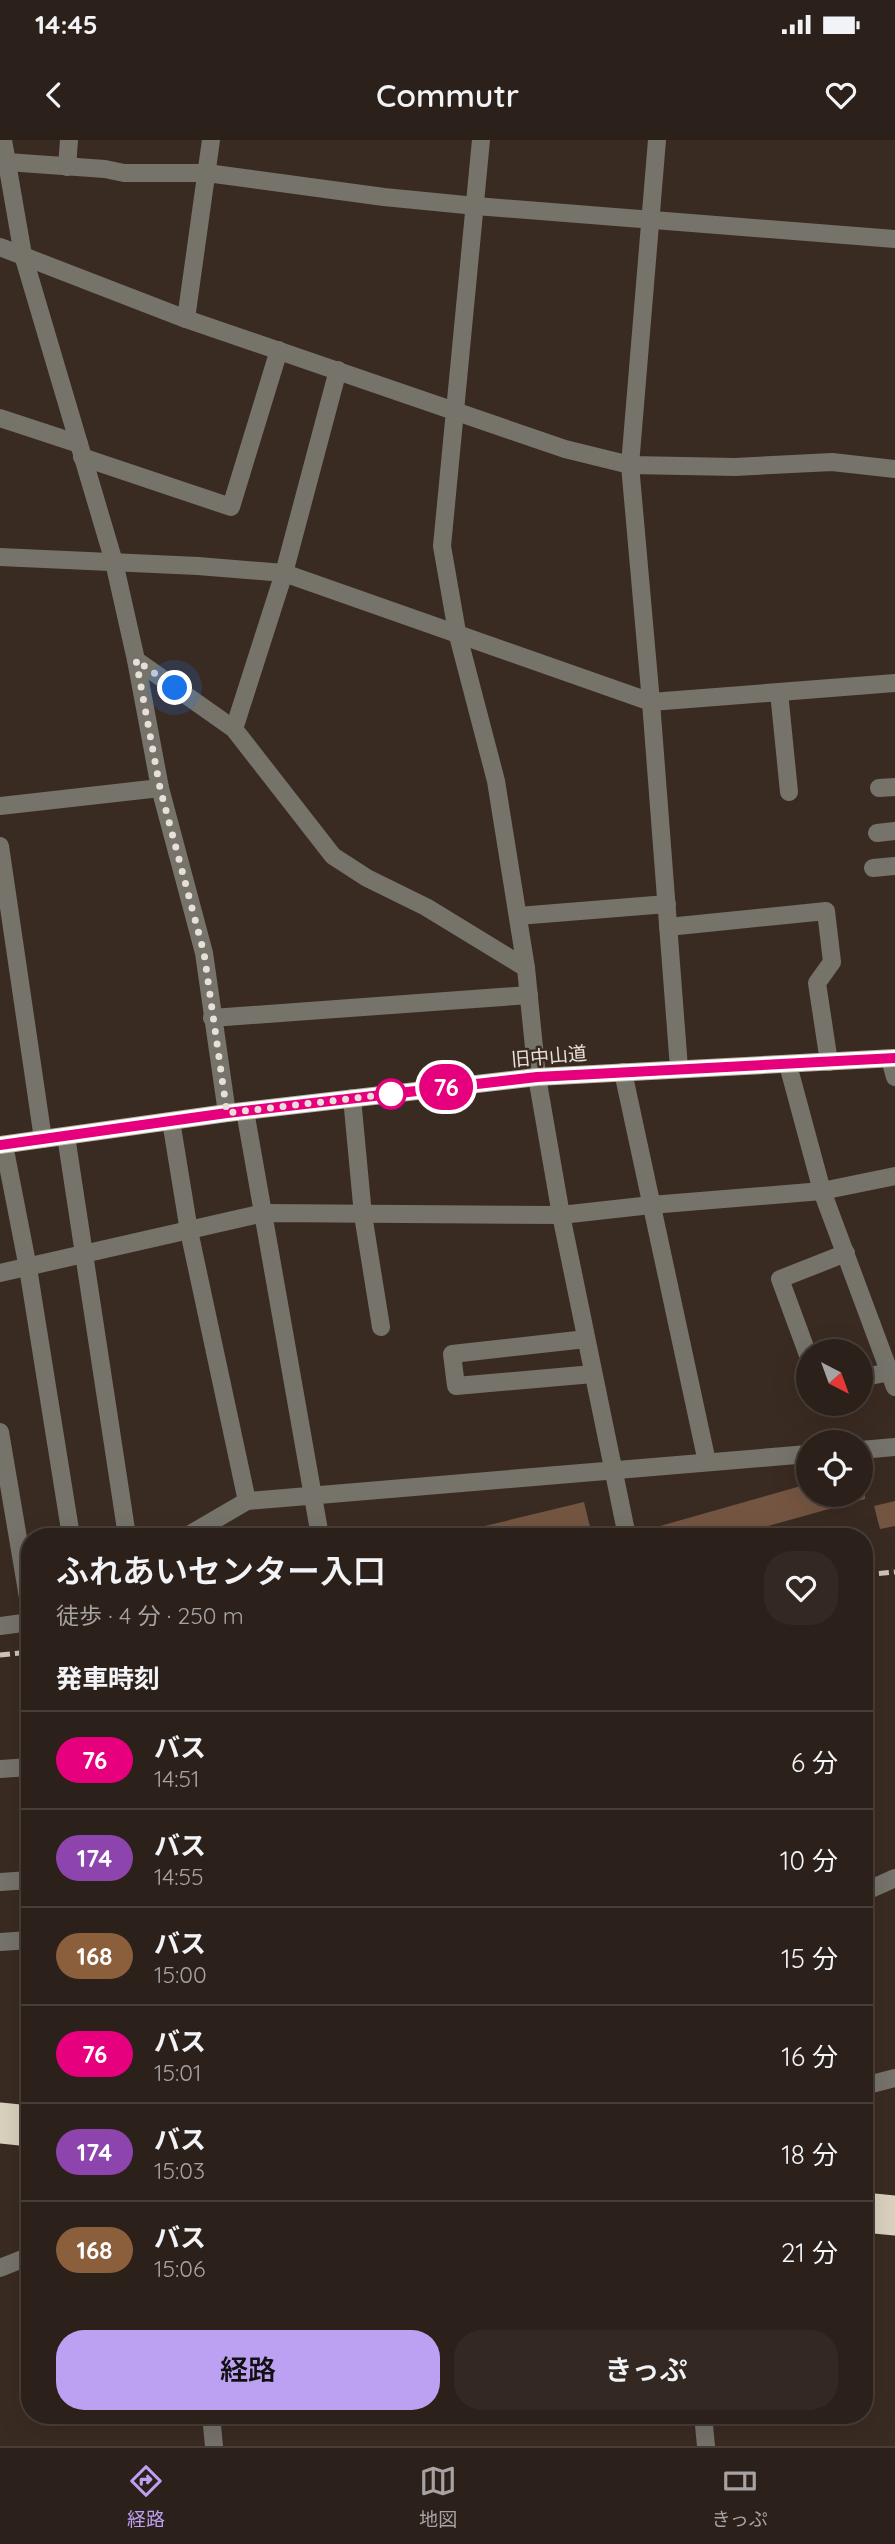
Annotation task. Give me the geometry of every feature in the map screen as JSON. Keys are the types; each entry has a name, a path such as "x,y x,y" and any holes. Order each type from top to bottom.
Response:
{"highway":[{"path":"0,2113 21,2115"},
{"path":"0,2133 21,2135"},
{"path":"873,2204 895,2206"},
{"path":"873,2223 895,2225"}],"main road":[{"name":"旧中山道","path":"2,1145 236,1112 537,1077 893,1058"}],"street":[{"path":"3,140 23,255 114,562 160,788 204,953 212,1018 264,1213 318,1528"},
{"path":"67,167 69,140"},
{"path":"186,319 211,140"},
{"path":"481,140 442,546 457,632 496,781 526,968 537,1077 561,1215 625,1528"},
{"path":"657,140 630,465 679,1068"},
{"path":"7,162 124,173 207,173 384,197 476,206 895,239"},
{"path":"0,247 186,319 565,449 630,465 735,467 832,462 895,469"},
{"path":"0,418 231,507 279,350"},
{"path":"234,729 284,573 338,370"},
{"path":"0,557 284,573 651,702 895,683"},
{"path":"136,660 234,729 333,856 367,878 426,907 526,968"},
{"path":"779,692 789,792"},
{"path":"0,806 160,788"},
{"path":"0,846 43,1139"},
{"path":"873,868 895,866"},
{"path":"518,916 667,904"},
{"path":"668,927 826,911 832,962 817,983 829,1062"},
{"path":"212,1018 528,995"},
{"path":"893,1058 895,1077"},
{"path":"788,1065 822,1191 892,1379 873,1378"},
{"path":"623,1072 707,1462"},
{"path":"352,1098 363,1215 381,1327"},
{"path":"171,1121 190,1231 247,1501"},
{"path":"66,1136 126,1528"},
{"path":"2,1145 28,1268 70,1528"},
{"path":"0,1273 264,1213 561,1215 822,1191 895,1176"},
{"path":"802,1339 780,1279 846,1253"},
{"path":"586,1339 452,1354 456,1386 593,1374"},
{"path":"0,1432 21,1556"},
{"path":"873,1449 895,1447"},
{"path":"201,1528 247,1501 796,1455"},
{"path":"0,1626 21,1623"},
{"path":"0,1769 21,1768"},
{"path":"873,1888 895,1878"},
{"path":"0,1882 21,1881"},
{"path":"0,1942 21,1941"},
{"path":"873,2084 895,2078"},
{"path":"0,2269 21,2260"},
{"path":"212,2424 214,2446"},
{"path":"704,2424 706,2446"}],"building":[{"path":"796,1487 796,1507 836,1507 761,1528 653,1528"},
{"path":"895,1501 895,1526 880,1529 874,1506"},
{"path":"584,1502 590,1528 476,1528"}],"railway":[{"path":"873,1574 895,1572"},
{"path":"0,1655 21,1653"}],"bus line":[{"name":"76","path":"0,1145 227,1113 537,1077 895,1058"}],"route":[{"path":"175,688 136,660 160,788 204,953 227,1113 391,1094"}]}
